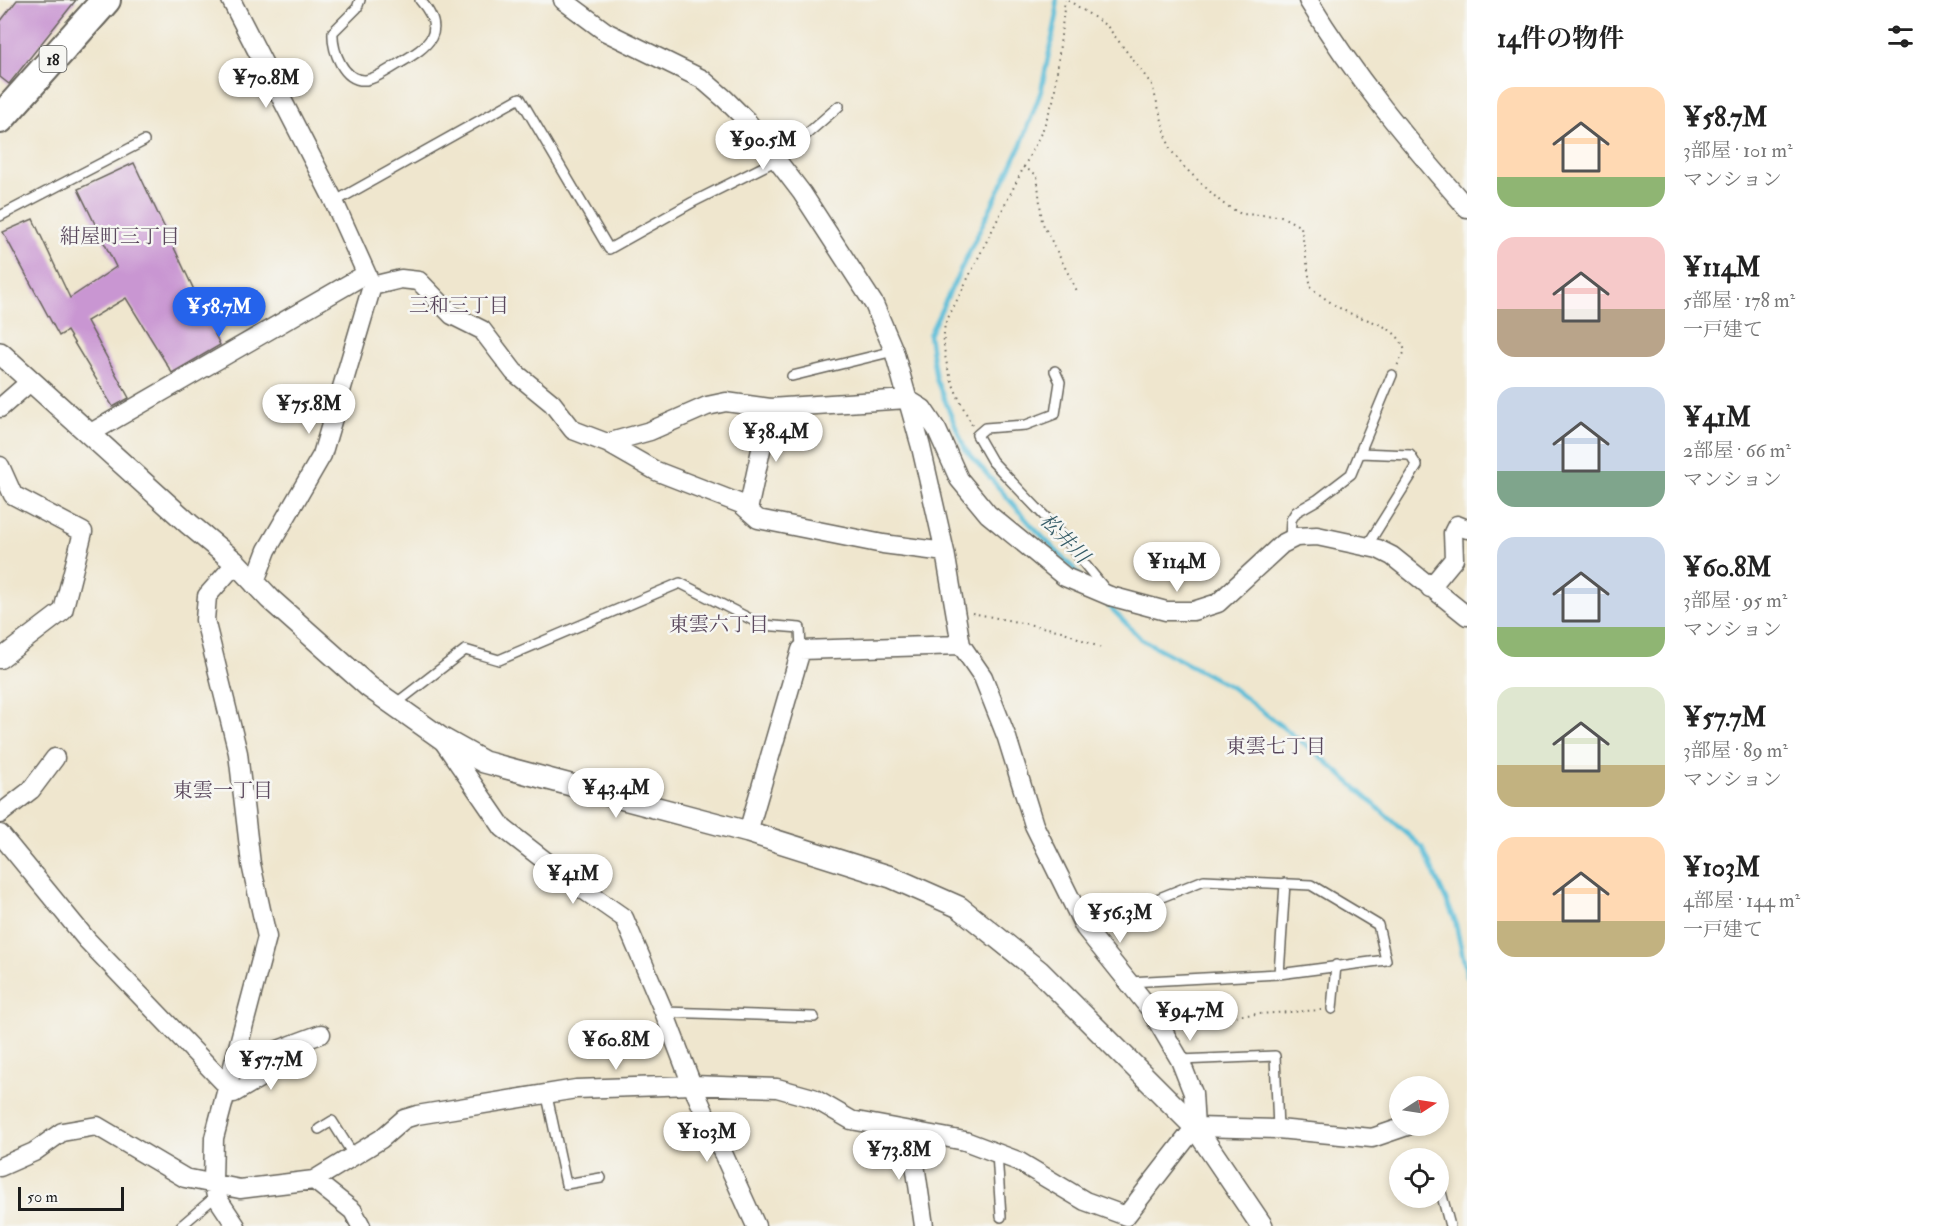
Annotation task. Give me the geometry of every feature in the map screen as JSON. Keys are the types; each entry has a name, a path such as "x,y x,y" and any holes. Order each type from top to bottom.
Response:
{"highway":[{"name":"18","path":"0,119 106,0"}],"street":[{"path":"231,0 334,202 369,280 322,456 267,550 254,584"},
{"path":"0,1167 34,1152 62,1132 97,1126 185,1178 214,1189 224,1187 240,1190 314,1180 381,1139 404,1119 576,1089 692,1085 777,1088 813,1098 851,1120 965,1141 1018,1161 1085,1201 1125,1221 1195,1127 1192,1093 1180,1060 1150,1009 1085,928 1034,825 1007,738 982,677 961,645 945,552 921,447 894,351 874,304 777,160 747,122 702,79 606,33 563,0"},
{"path":"1308,0 1335,45 1379,104 1467,208"},
{"path":"89,434 369,280 419,281 452,315 482,330 514,372 552,403 573,430 607,443 656,471 741,504 758,519 883,544 945,552"},
{"path":"0,353 236,563 254,584 369,687 441,738 483,762 748,832 891,877 959,907 1039,970 1195,1127 1262,1226"},
{"path":"0,408 31,381"},
{"path":"607,443 726,402 770,408 907,399 923,409 937,430 959,479 988,514 1065,577 1110,596 1166,611 1193,611 1218,603 1290,540 1296,537 1317,536 1367,546 1392,556 1467,616"},
{"path":"748,510 770,408"},
{"path":"0,466 13,495 83,532 63,611 0,659"},
{"path":"1430,588 1454,559 1453,533 1457,525 1467,529"},
{"path":"236,563 207,596 205,620 238,753 251,864 267,937 214,1138 214,1189 236,1226"},
{"path":"748,832 801,650 961,645"},
{"path":"441,738 503,828 571,881 624,918 692,1085 756,1226"},
{"path":"0,814 31,790 55,758"},
{"path":"0,834 87,940 227,1084 234,1094 258,1079 278,1050 321,1034"},
{"path":"1195,1127 1278,1130 1372,1138 1389,1132"},
{"path":"914,1132 915,1164 924,1226"},
{"path":"314,1180 353,1210 361,1226"}],"lane":[{"path":"360,0 357,8 333,32 333,42 344,68 350,75 362,80 378,76 427,47 433,29 426,8 420,0"},
{"path":"334,202 520,98 609,249 693,202 777,160 839,106"},
{"path":"0,216 144,141"},
{"path":"792,376 894,351"},
{"path":"1055,371 1059,382 1055,414 1026,425 985,428 977,435 992,461 1053,524 1110,596"},
{"path":"1290,540 1291,520 1296,512 1317,500 1352,474 1392,375"},
{"path":"1360,453 1410,455 1417,466 1367,546"},
{"path":"394,706 465,650 499,660 680,583 762,625 800,628 801,650"},
{"path":"1085,928 1204,880 1311,885 1378,925 1386,960 1279,974 1127,982"},
{"path":"1279,974 1285,884"},
{"path":"1332,1009 1336,965"},
{"path":"664,1012 814,1017"},
{"path":"1180,1060 1275,1056 1278,1130"},
{"path":"547,1095 566,1184 601,1178"},
{"path":"319,1129 332,1121 354,1156"},
{"path":"998,1154 1001,1217"},
{"path":"182,1226 214,1189"},
{"path":"1445,1208 1450,1226"}],"path":[{"path":"977,435 955,391 942,343 945,324 1043,129 1054,98 1066,0 1107,26 1152,85 1170,148 1183,165 1222,202 1241,214 1281,216 1301,227 1311,288 1347,312 1385,326 1403,343 1405,351 1392,375"},
{"path":"1023,167 1037,175 1042,222 1077,291"},
{"path":"955,613 973,613 1062,631 1101,648"},
{"path":"1182,1019 1332,1009"}],"building":[{"path":"17,0 76,0 9,84 0,77 0,22"},
{"path":"134,163 220,345 172,373 126,298 87,321 129,398 113,407 67,331 59,336 3,232 33,219 70,298 116,267 78,189"}],"waterway":[{"name":"松井川","path":"1056,0 1057,15 1041,91 1021,145 929,335 936,379 965,449 1032,526 1079,574"},
{"name":"松井川","path":"1105,602 1141,639 1231,687 1320,756 1422,847 1455,920 1467,976"}],"district":[{"name":"紺屋町三丁目","path":"120,236"},
{"name":"三和三丁目","path":"459,305"},
{"name":"東雲六丁目","path":"719,624"},
{"name":"東雲七丁目","path":"1276,746"},
{"name":"東雲一丁目","path":"223,790"}]}
